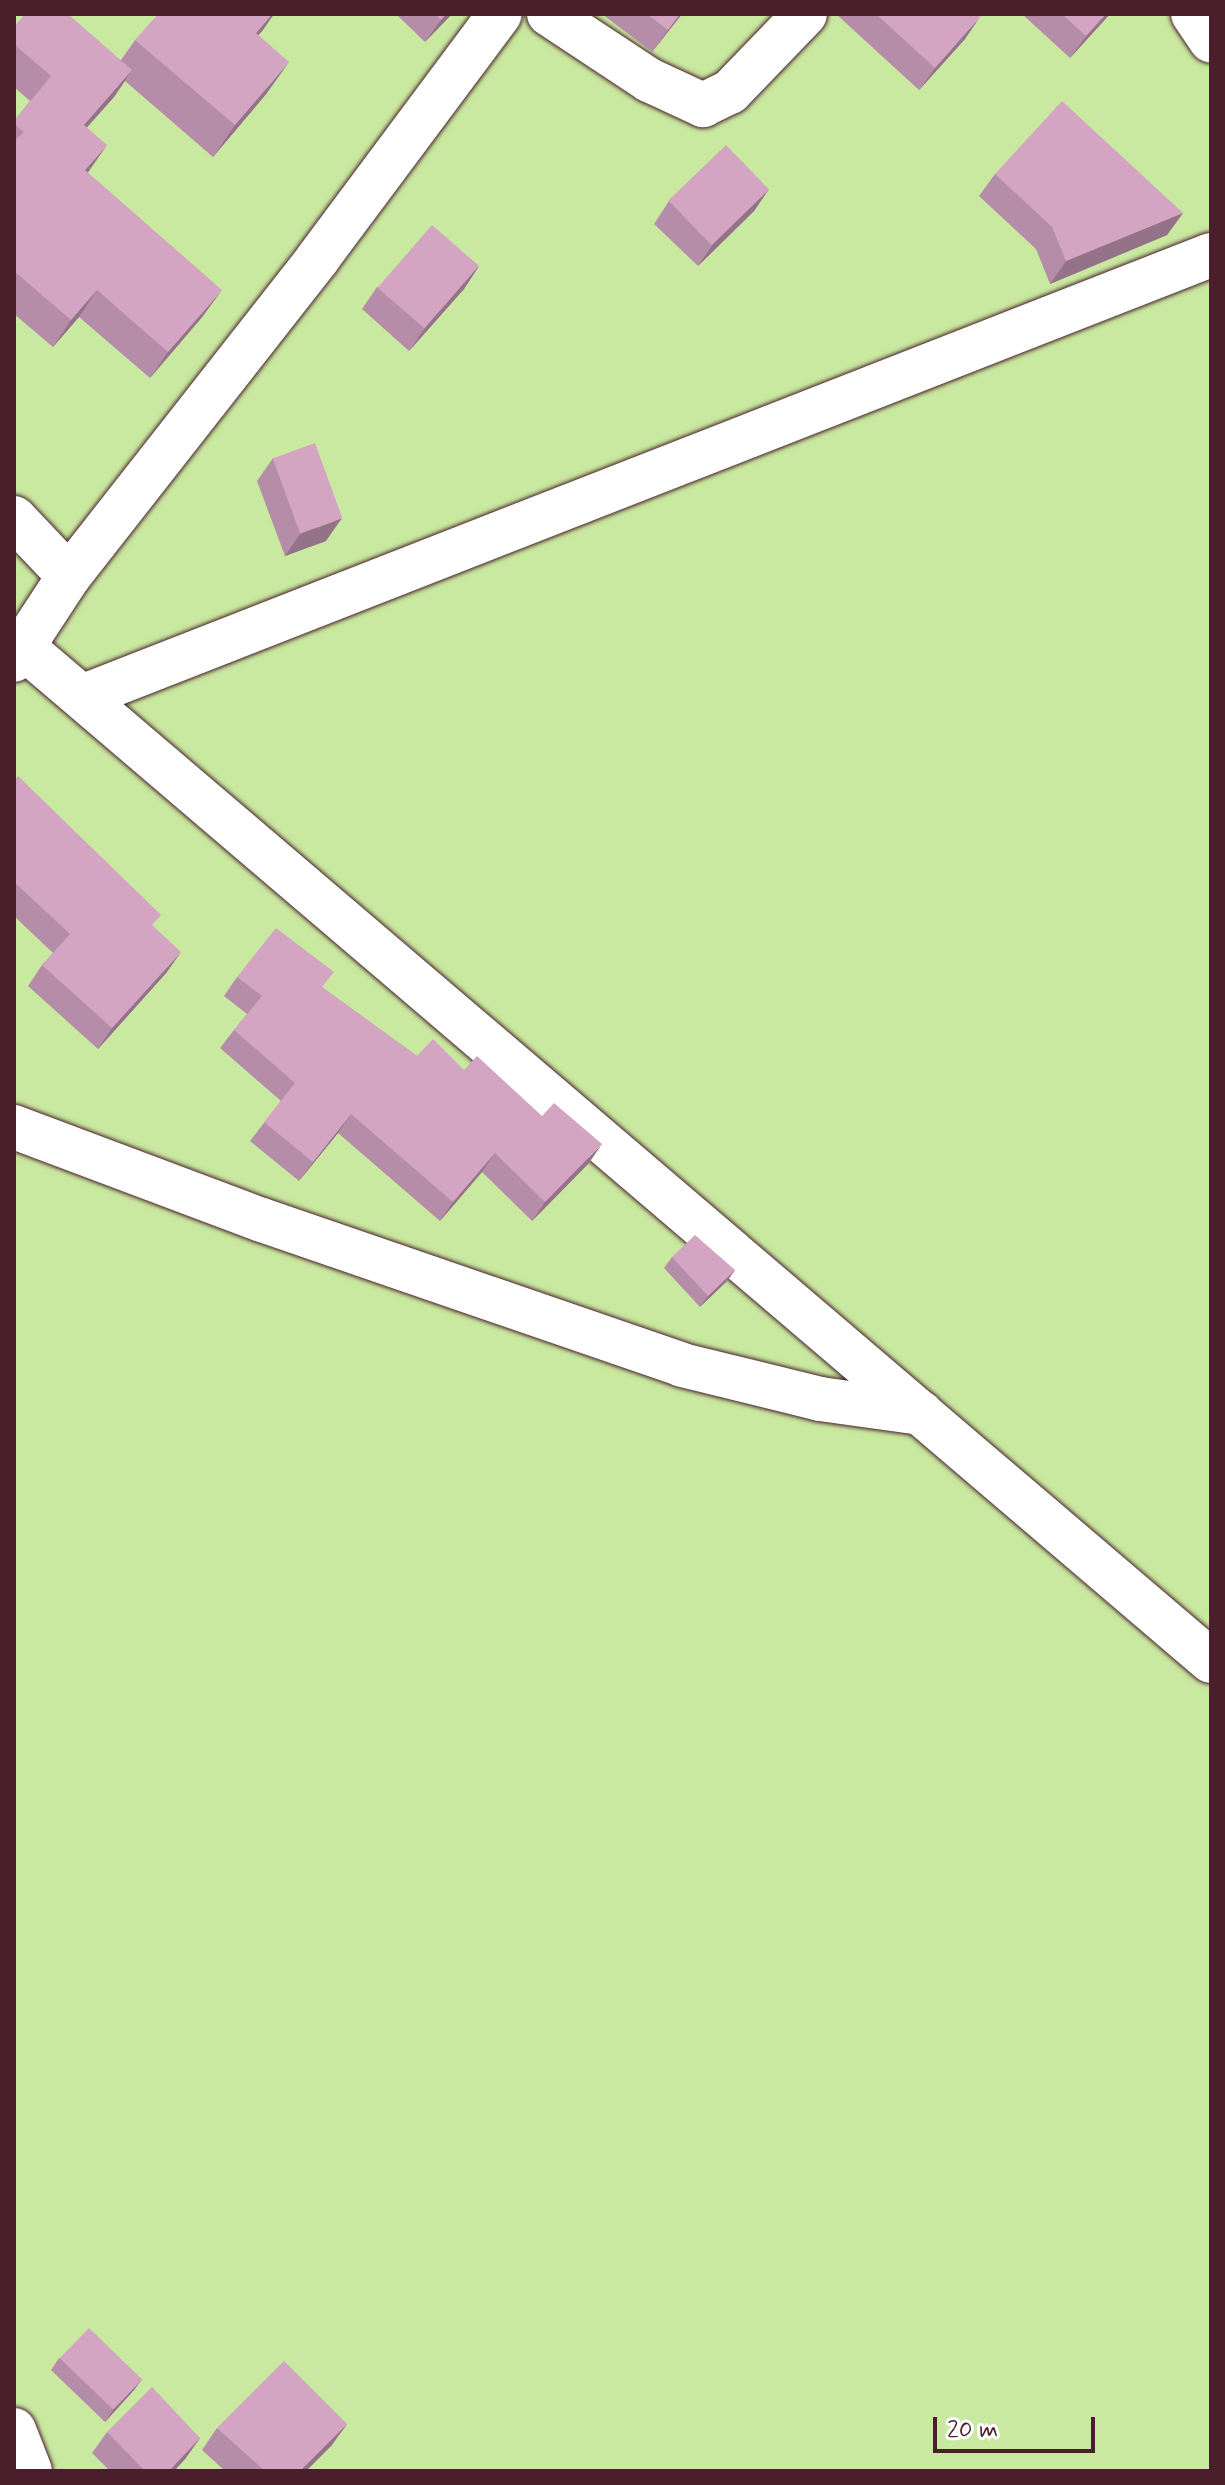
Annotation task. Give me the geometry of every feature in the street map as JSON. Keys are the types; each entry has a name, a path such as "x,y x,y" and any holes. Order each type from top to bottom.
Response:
{"street":[{"path":"500,14 318,258 69,576 19,654 84,696 1211,1661"},
{"path":"549,14 649,80 703,105 730,92 805,14"},
{"path":"1193,14 1211,41"},
{"path":"84,696 1211,255"},
{"path":"14,518 69,576"},
{"path":"14,1127 262,1220 682,1365 820,1399 921,1413"},
{"path":"14,2430 30,2471"}],"green space":[{"path":"14,14 1211,14 1211,2471 14,2471"}],"building":[{"path":"25,14 68,14 132,70 84,125 107,145 85,170 222,290 168,352 97,290 71,320 14,271 14,141 24,132 14,121 51,76 14,44 14,27"},
{"path":"158,14 272,14 256,33 289,62 235,125 135,40"},
{"path":"647,14 680,14 668,30"},
{"path":"876,14 977,14 980,17 935,68"},
{"path":"1062,14 1106,14 1086,36"},
{"path":"1062,101 1183,213 1066,261 1052,227 995,174"},
{"path":"726,145 769,190 712,245 668,201"},
{"path":"432,225 479,266 424,328 378,288"},
{"path":"315,443 342,518 300,534 273,458"},
{"path":"18,776 161,915 152,925 181,952 112,1028 42,965 70,934 14,882 14,781"},
{"path":"276,928 334,972 322,987 417,1056 433,1039 464,1070 477,1056 542,1116 554,1103 602,1144 545,1202 495,1153 453,1202 351,1114 313,1162 264,1122 295,1083 234,1030 262,996 237,977"},
{"path":"695,1235 735,1270 708,1296 672,1257"},
{"path":"89,2328 142,2379 113,2410 60,2358"},
{"path":"284,2361 347,2424 300,2471 265,2471 217,2428"},
{"path":"152,2387 200,2438 169,2471 145,2471 107,2432"}]}
